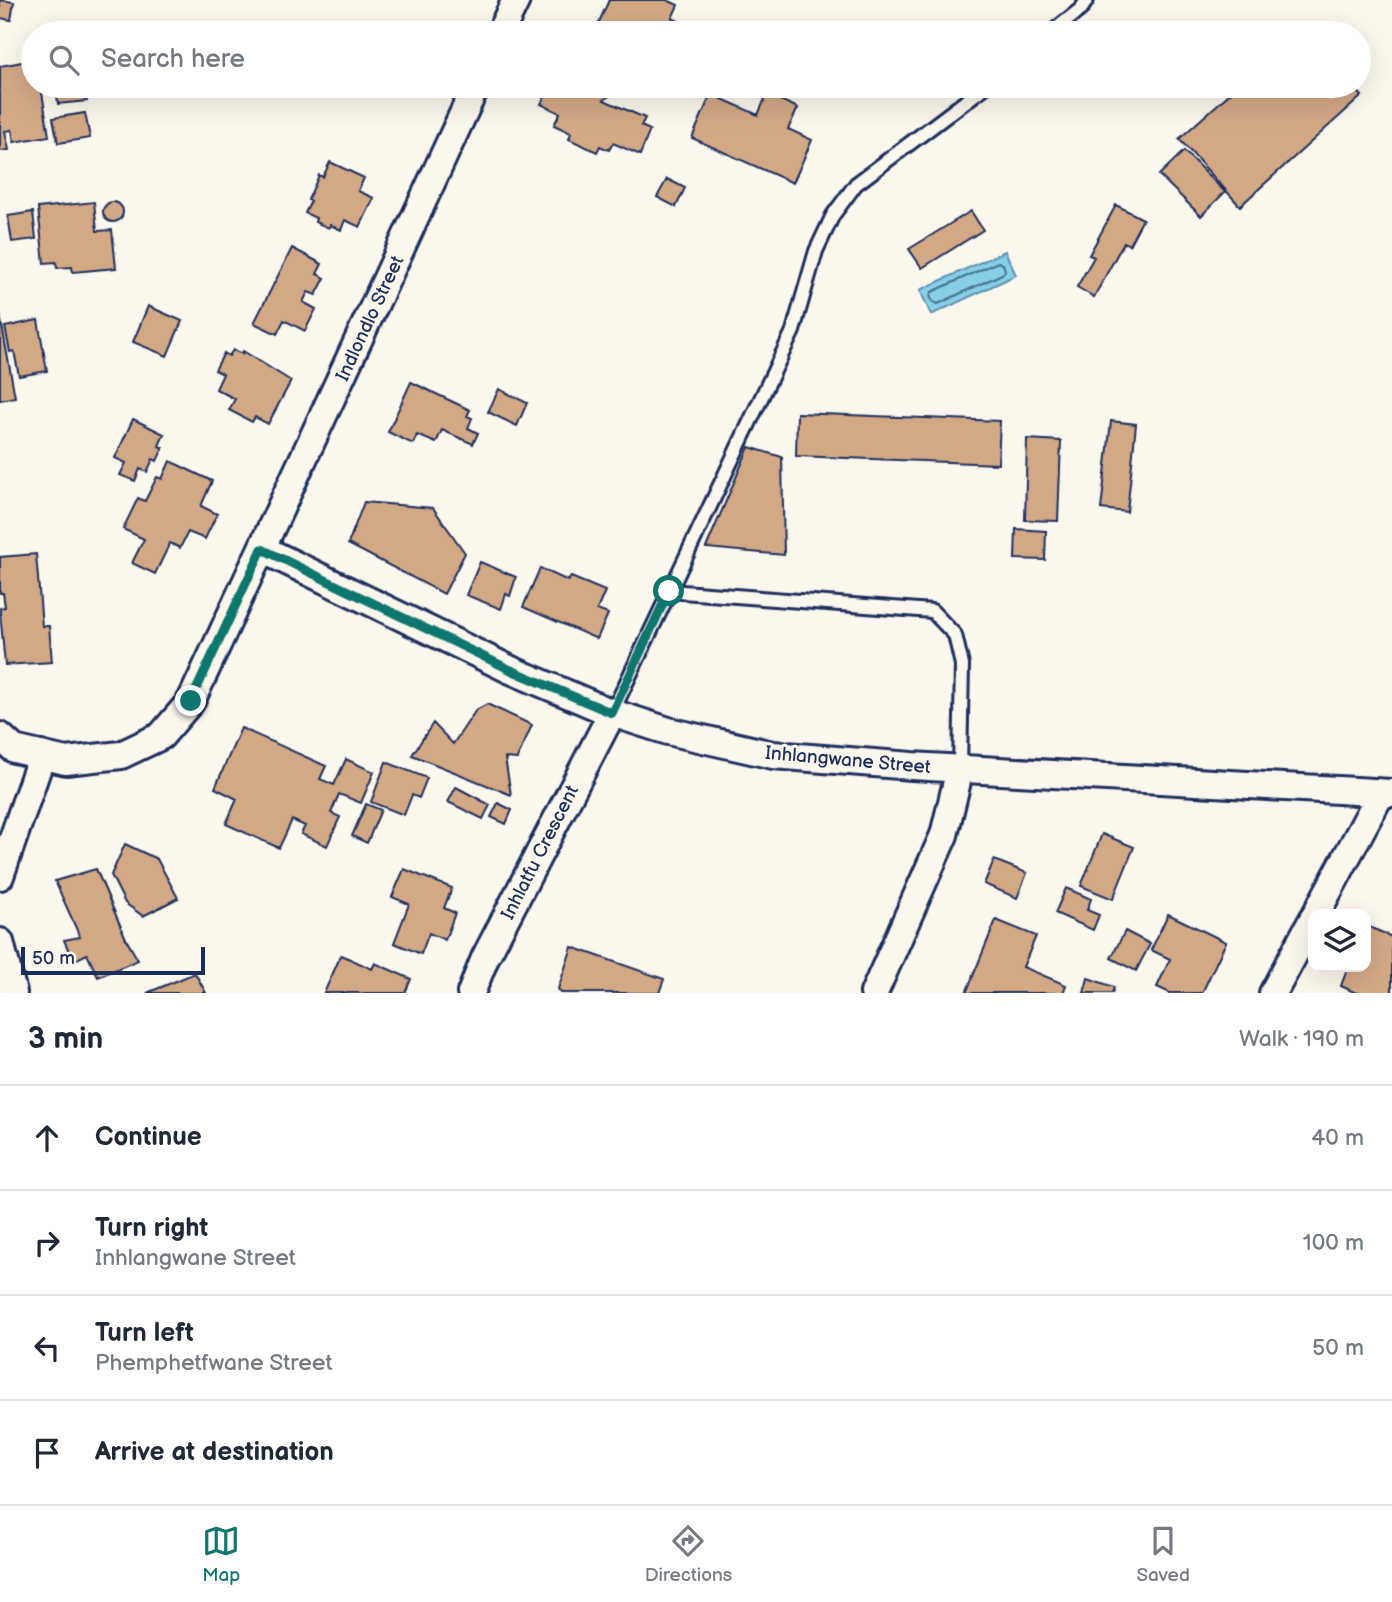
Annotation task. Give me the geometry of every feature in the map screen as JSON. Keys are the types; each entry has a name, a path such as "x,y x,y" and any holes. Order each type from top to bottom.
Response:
{"street":[{"path":"506,21 516,0"},
{"name":"Indlondlo Street","path":"0,736 15,749 66,761 121,755 161,736 191,701 470,98"},
{"name":"Inhlangwane Street","path":"262,549 511,670 612,713 668,731 773,755 960,769 1387,793"},
{"name":"Inhlatfu Crescent","path":"471,993 485,958 612,713"},
{"path":"0,876 42,755"},
{"path":"874,993 944,835 960,769"},
{"path":"1319,909 1387,793"},
{"path":"1273,993 1308,928"},
{"path":"0,942 13,993"}],"lane":[{"path":"1066,21 1087,0"},
{"path":"612,713 793,331 816,251 833,215 856,184 970,98"},
{"path":"669,591 932,611 955,635 962,665 960,769"}],"water":[{"path":"1005,251 1016,275 931,315 920,290"}],"building":[{"path":"0,0 14,2 11,20 0,18"},
{"path":"609,0 667,0 678,5 672,18 679,21 599,21"},
{"path":"21,62 21,98 43,98 49,136 14,142 12,130 5,131 9,150 0,151 0,66"},
{"path":"57,98 87,98 87,101 58,104"},
{"path":"544,98 606,98 604,100 645,118 641,126 650,130 640,155 613,143 609,150 600,146 597,152 569,139 571,133 554,125 560,113 541,104"},
{"path":"709,98 720,98 758,115 765,98 776,98 798,108 788,129 812,140 793,183 692,138"},
{"path":"1225,98 1360,98 1240,206 1179,139"},
{"path":"85,113 90,138 58,143 53,118"},
{"path":"1184,151 1225,192 1201,216 1159,175"},
{"path":"330,162 364,178 358,191 374,198 360,227 345,220 341,230 330,225 329,228 315,222 316,218 305,213 319,175 323,177"},
{"path":"667,179 685,188 676,207 657,197"},
{"path":"94,202 97,231 112,230 116,268 73,272 72,267 57,268 56,262 44,263 38,208"},
{"path":"113,202 120,205 123,212 120,219 113,222 106,219 103,212 106,205"},
{"path":"1116,205 1143,219 1129,245 1124,242 1094,297 1077,287 1094,257 1089,255"},
{"path":"971,211 983,230 922,268 909,249"},
{"path":"33,212 36,239 12,242 8,216"},
{"path":"292,248 322,264 317,274 325,278 316,295 308,292 303,302 316,309 305,331 284,320 277,334 254,323"},
{"path":"148,306 182,321 167,356 133,342"},
{"path":"0,315 15,397 0,400"},
{"path":"38,320 47,371 19,376 5,327"},
{"path":"233,350 242,354 243,351 291,381 268,424 255,417 252,422 229,410 235,399 216,389 223,374 215,370 224,353 229,356"},
{"path":"411,382 470,410 467,416 472,418 468,428 478,433 473,444 442,430 436,443 417,435 413,444 388,432"},
{"path":"499,389 527,403 517,426 488,412"},
{"path":"797,413 1000,421 998,464 796,456"},
{"path":"133,419 164,434 159,446 163,448 157,461 153,459 147,472 140,469 135,481 120,475 126,463 115,458"},
{"path":"1111,421 1136,424 1127,512 1101,509"},
{"path":"1027,439 1061,441 1058,521 1025,520"},
{"path":"749,447 782,457 784,555 706,548"},
{"path":"170,461 212,481 201,506 217,514 205,539 188,532 180,548 170,543 155,574 132,563 144,539 123,529 138,498 145,501 157,477 162,479"},
{"path":"364,502 433,508 465,553 444,594 348,544"},
{"path":"1016,529 1046,531 1045,560 1015,559"},
{"path":"36,554 42,626 49,626 52,662 5,665 0,608 5,607 3,593 0,593 0,557"},
{"path":"480,562 516,577 510,596 506,594 501,609 466,595"},
{"path":"540,568 568,581 571,577 605,591 597,610 608,614 597,639 523,607"},
{"path":"487,704 532,725 517,759 505,758 511,795 412,755 433,723 453,744 476,710"},
{"path":"241,728 326,766 320,779 334,785 346,759 374,772 361,803 339,794 331,813 340,817 327,846 301,834 305,826 292,820 279,848 226,824 237,799 215,788"},
{"path":"386,762 427,778 419,798 412,795 404,815 371,802"},
{"path":"456,787 490,805 483,819 448,802"},
{"path":"498,803 512,810 506,824 491,817"},
{"path":"366,804 381,810 367,843 352,836"},
{"path":"1102,834 1134,847 1113,899 1081,886"},
{"path":"125,844 157,859 178,898 143,916 125,903 111,875"},
{"path":"994,860 1027,873 1017,898 984,884"},
{"path":"96,869 138,960 98,977 87,954 73,961 64,940 80,937 55,881"},
{"path":"404,869 452,888 444,908 455,913 445,940 429,933 421,954 394,943 409,904 392,897"},
{"path":"1066,888 1091,899 1087,910 1099,915 1093,930 1055,913"},
{"path":"1168,914 1226,942 1202,993 1170,993 1157,987 1170,959 1151,950"},
{"path":"996,920 1036,936 1023,967 1066,985 1063,993 966,993"},
{"path":"1371,928 1392,937 1392,993 1356,993 1341,986 1346,972 1371,972"},
{"path":"1125,931 1150,944 1136,971 1111,958"},
{"path":"572,947 664,979 659,993 561,993 558,989"},
{"path":"341,955 372,969 375,963 411,979 405,993 324,993"},
{"path":"195,973 206,993 147,993"},
{"path":"1088,978 1114,987 1112,993 1084,993"}],"route":[{"path":"191,701 262,549 511,670 612,713 669,591"}]}
